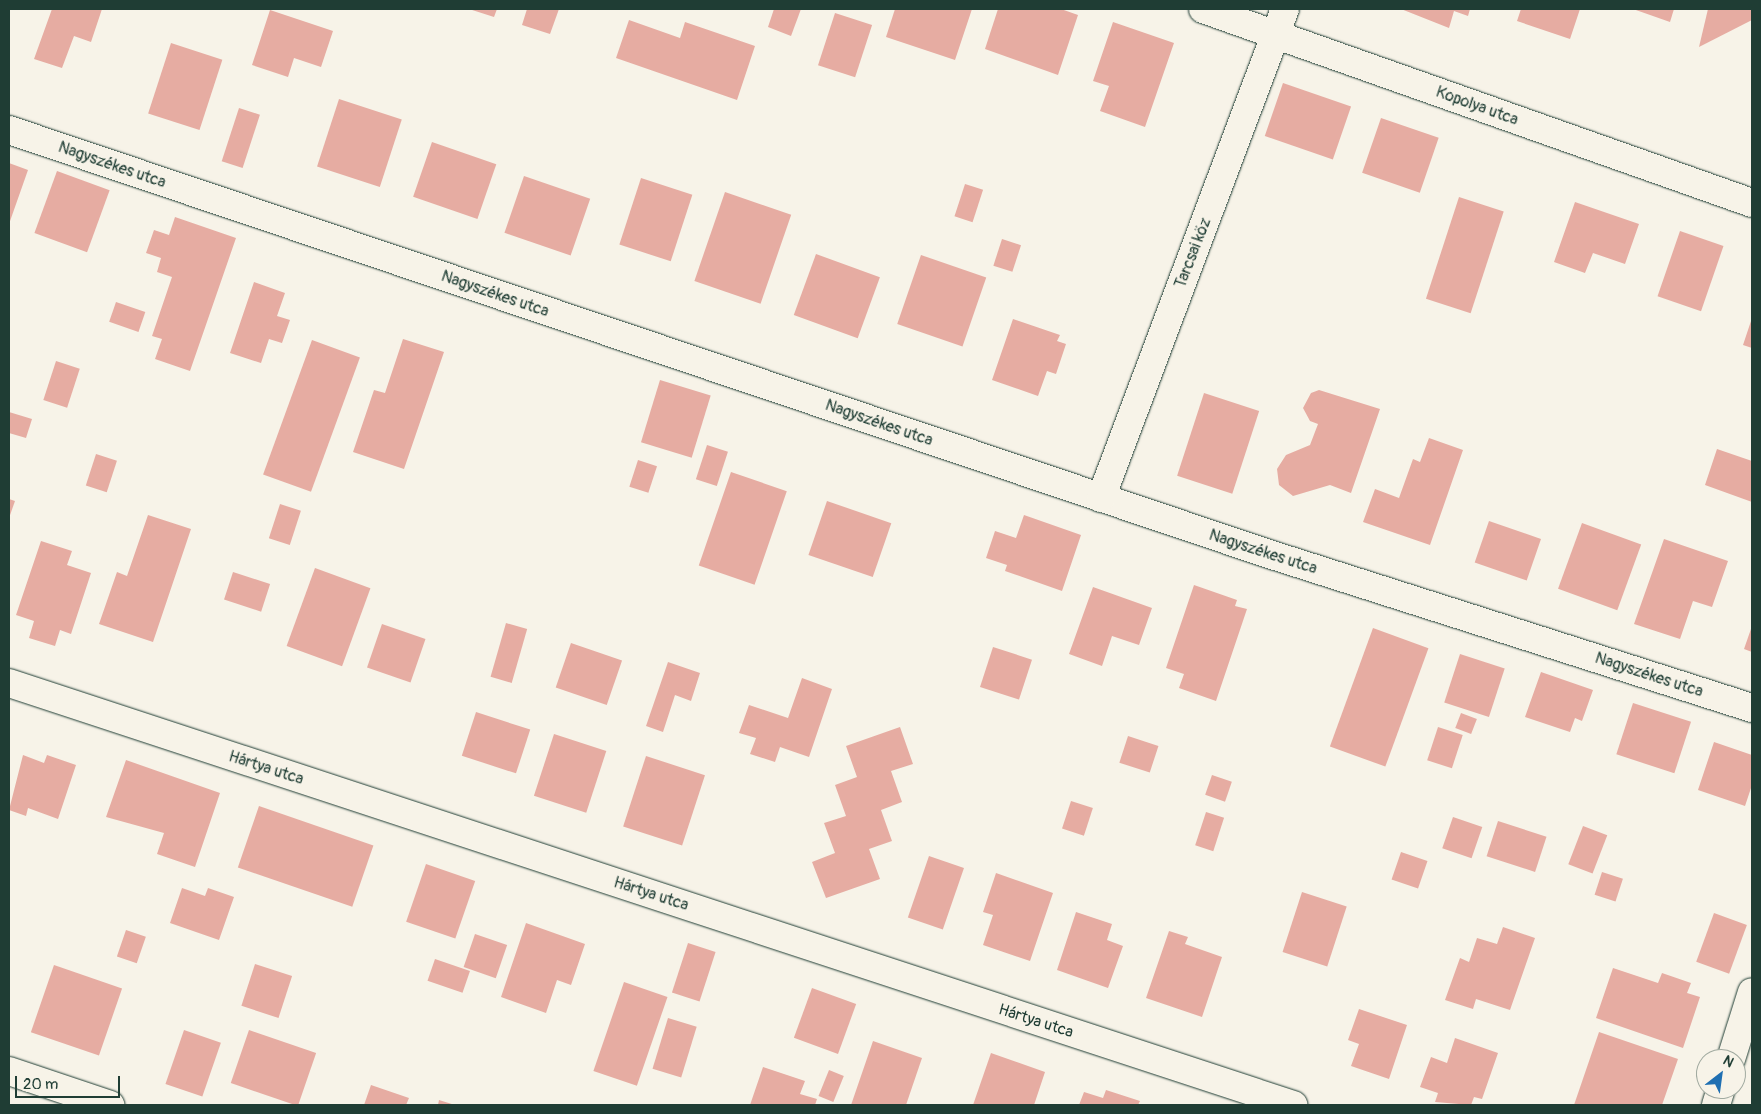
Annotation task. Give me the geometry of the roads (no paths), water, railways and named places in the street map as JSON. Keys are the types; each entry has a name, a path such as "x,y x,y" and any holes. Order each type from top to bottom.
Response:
{"street":[{"name":"Kopolya utca","path":"1203,9 1752,203"},
{"name":"Tarcsai köz","path":"1101,498 1285,9"},
{"name":"Nagyszékes utca","path":"9,130 1101,498 1752,708"},
{"name":"Hártya utca","path":"9,683 1293,1105"},
{"path":"1734,1049 1752,992"},
{"path":"9,1071 110,1105"}]}
